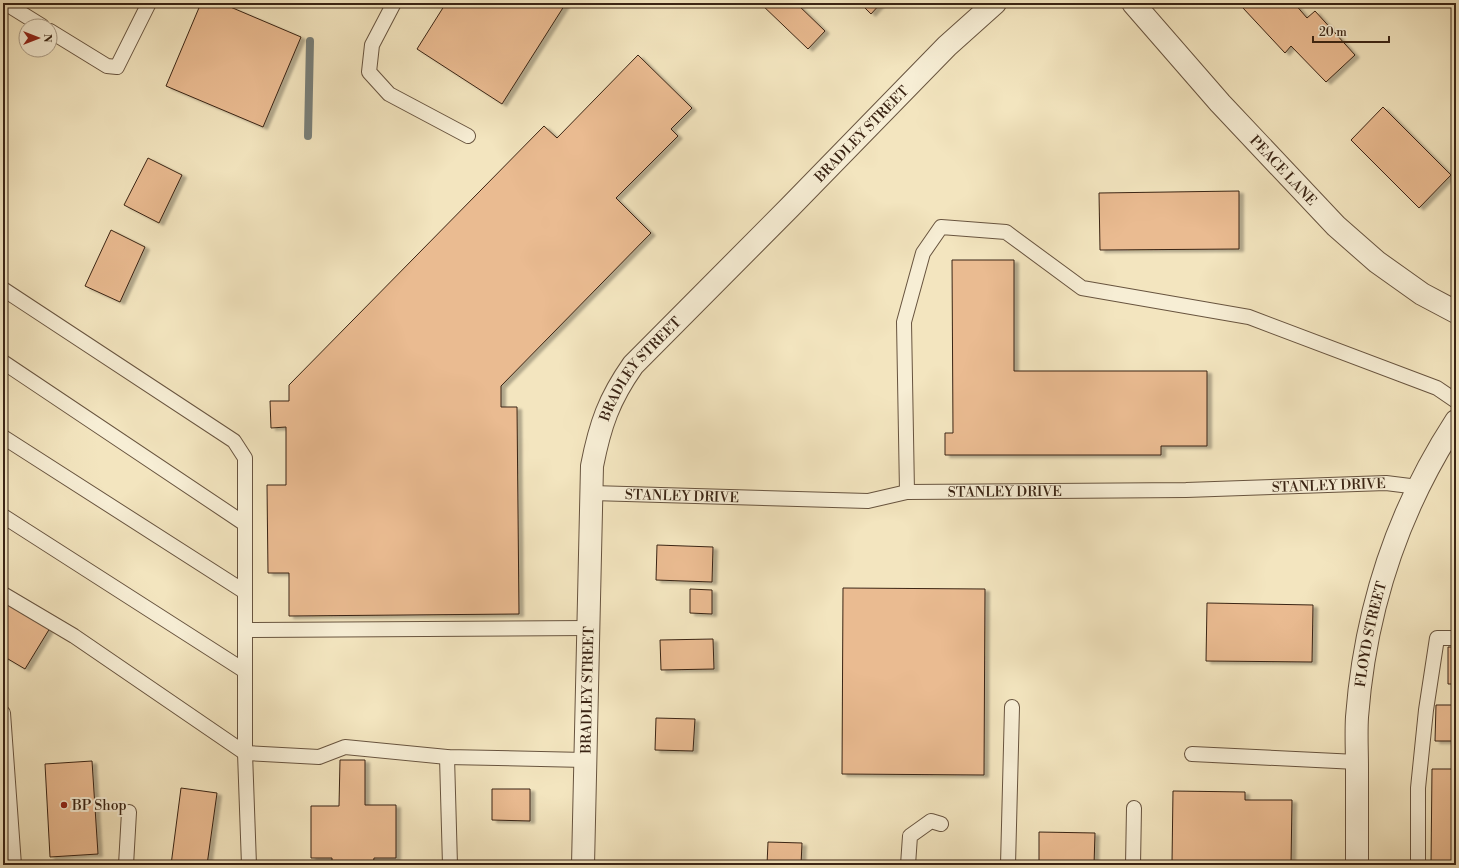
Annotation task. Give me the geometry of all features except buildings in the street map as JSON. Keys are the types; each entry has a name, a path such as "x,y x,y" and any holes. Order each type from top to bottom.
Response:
{"street":[{"name":"BRADLEY STREET","path":"583,865 592,466 599,432 605,415 620,384 632,365 790,207 946,46 995,3"},
{"name":"PEACE LANE","path":"1133,3 1220,103 1336,226 1377,262 1422,294 1456,312"},
{"name":"FLOYD STREET","path":"1357,865 1357,718 1363,659 1375,600 1394,544 1418,488 1441,445 1456,421"}],"lane":[{"path":"5,3 29,18"},
{"path":"58,36 107,66 117,67 149,3"},
{"path":"394,3 372,45 369,72 389,94 468,136"},
{"path":"907,492 904,322 923,253 942,227 1006,232 1082,288 1249,317 1437,388 1456,401"},
{"path":"3,289 234,440 245,458 245,753 249,865"},
{"path":"3,362 245,524"},
{"path":"3,437 245,592"},
{"name":"STANLEY DRIVE","path":"592,493 868,501 907,492 1186,490 1386,483 1418,488"},
{"path":"3,516 245,671"},
{"path":"3,594 74,636 245,753 319,758 346,747 447,758 585,760"},
{"path":"246,630 589,628"},
{"path":"1418,865 1418,788 1426,710 1437,638 1456,638"},
{"path":"1008,865 1012,707"},
{"path":"3,713 14,865"},
{"path":"1192,754 1357,762"},
{"path":"447,758 450,865"},
{"path":"1133,865 1134,808"},
{"path":"126,865 129,812"},
{"path":"908,865 910,836 931,821 941,824"}],"waterway":[{"path":"308,136 310,41"}],"place":[{"name":"BP Shop","path":"64,805"}]}
